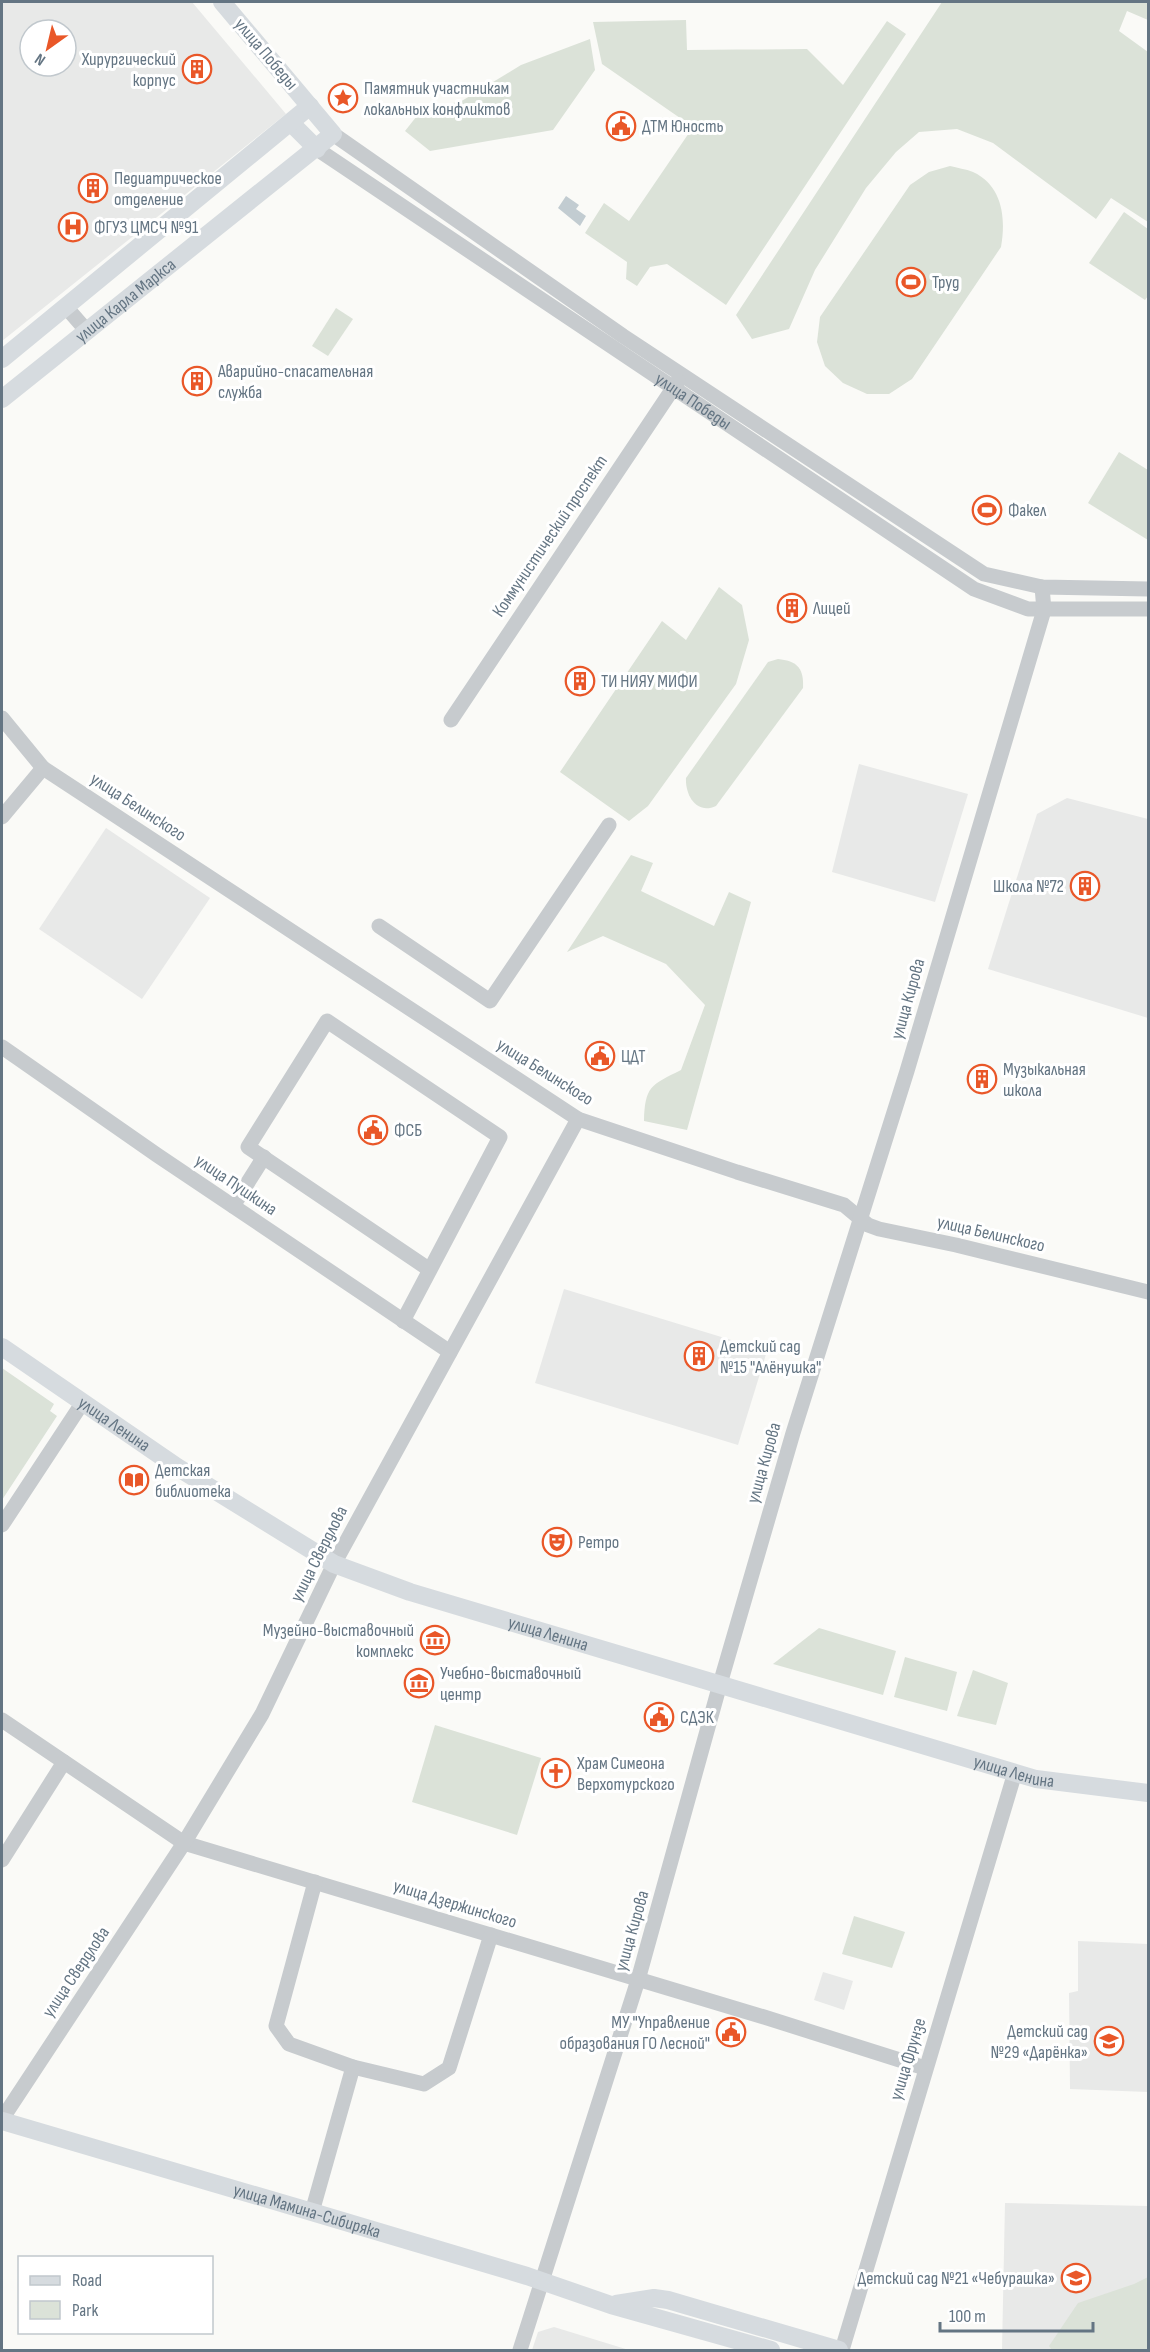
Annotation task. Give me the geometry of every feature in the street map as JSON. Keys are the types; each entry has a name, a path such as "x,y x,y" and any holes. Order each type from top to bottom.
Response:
{"main road":[{"name":"улица Победы","path":"222,2 333,134"},
{"name":"улица Победы","path":"310,106 291,123 317,149"},
{"name":"улица Карла Маркса","path":"2,359 291,123"},
{"name":"улица Карла Маркса","path":"2,399 333,134"},
{"name":"улица Ленина","path":"2,1347 81,1405 175,1469 333,1566 410,1592 1014,1776 1149,1793"},
{"path":"2,1355 81,1405"},
{"path":"1014,1776 1036,1786 1115,1798 1149,1800"},
{"name":"улица Мамина-Сибиряка","path":"2,2120 312,2212 611,2305 771,2350"},
{"name":"улица Мамина-Сибиряка","path":"611,2305 654,2298 668,2300 840,2350"}],"street":[{"name":"улица Победы","path":"333,134 623,336 984,574 1042,587 1149,589"},
{"name":"улица Победы","path":"317,149 974,589 1028,609 1149,609"},
{"path":"66,307 86,330"},
{"name":"Коммунистический проспект","path":"451,720 682,374"},
{"name":"улица Кирова","path":"520,2350 638,1980 719,1687 793,1433 904,1081 1044,610 1042,587"},
{"name":"улица Белинского","path":"2,718 43,768 578,1119 844,1205 868,1225 879,1229 1149,1292"},
{"path":"2,817 43,768"},
{"path":"379,926 490,1000 609,825"},
{"path":"403,1321 430,1270 500,1137 327,1021 248,1147 430,1270"},
{"name":"улица Пушкина","path":"2,1047 450,1352"},
{"name":"улица Свердлова","path":"2,2120 184,1843 262,1714 333,1566 578,1119"},
{"path":"233,1206 264,1157"},
{"path":"2,1525 81,1405"},
{"name":"улица Дзержинского","path":"2,1720 184,1843 926,2068"},
{"path":"2,1860 64,1762"},
{"name":"улица Фрунзе","path":"840,2350 1014,1776"},
{"path":"315,1882 276,2026 290,2044 353,2067 424,2084 449,2068 491,1935"},
{"path":"312,2212 353,2067"}],"shaded area":[{"name":"ФГУЗ ЦМСЧ №91","path":"2,2 192,2 286,114 2,341"},
{"path":"566,196 579,205 576,209 586,216 580,226 558,208"},
{"path":"859,764 968,794 935,902 832,872"},
{"path":"1067,798 1148,819 1148,1018 988,969 1037,814"},
{"path":"106,828 210,898 142,999 39,929"},
{"path":"564,1289 767,1351 738,1445 535,1383"},
{"name":"Детский сад №29 «Дарёнка»","path":"1078,1941 1148,1944 1148,2092 1070,2089 1069,1993 1078,1991"},
{"path":"823,1972 853,1981 844,2010 814,2000"},
{"name":"Детский сад №21 «Чебурашка»","path":"1005,2203 1148,2206 1148,2350 1002,2350"},
{"path":"554,2327 629,2350 532,2350 538,2332"}],"green space":[{"path":"942,2 1148,2 1148,20 1127,11 1119,31 1148,52 1148,222 1111,198 1096,219 993,143 957,129 919,132 896,152 866,188 815,270 789,329 752,339 736,315"},
{"path":"686,20 687,50 807,49 843,85 887,21 906,34 726,305 667,264 650,267 637,286 626,279 627,262 585,233 604,203 629,221 693,127 602,64 593,22"},
{"path":"590,39 595,70 553,130 430,151 405,131 424,107 460,102 521,65"},
{"name":"Труд","path":"950,166 970,171 983,178 991,186 1000,204 1002,215 1001,247 912,379 889,394 867,394 843,383 825,366 817,342 820,317 910,185 929,172"},
{"path":"1124,212 1148,229 1148,296 1145,300 1089,263"},
{"path":"336,308 353,319 328,356 312,346"},
{"path":"1119,452 1148,470 1148,540 1088,503"},
{"path":"719,587 742,605 749,640 736,684 648,806 629,821 560,772 662,621 686,640"},
{"path":"778,659 798,667 802,675 803,688 716,806 703,808 698,806 690,797 686,778 768,662"},
{"path":"631,855 653,863 641,891 714,926 729,892 751,902 687,1130 644,1121 646,1100 648,1093 656,1084 681,1070 705,1005 666,964 603,936 567,952"},
{"path":"2,1368 54,1404 50,1411 57,1416 2,1500"},
{"path":"819,1628 896,1651 883,1695 773,1664"},
{"path":"905,1657 957,1672 947,1711 894,1697"},
{"path":"973,1670 1008,1683 996,1725 957,1716"},
{"path":"435,1725 541,1758 517,1835 412,1802"},
{"path":"854,1916 905,1932 892,1968 842,1954"},
{"path":"1148,2277 1148,2350 1052,2350 1049,2346 1078,2303"}],"place":[{"name":"Хирургический корпус","path":"197,69"},
{"name":"Памятник участникам локальных конфликтов","path":"343,98"},
{"name":"ДТМ Юность","path":"621,126"},
{"name":"Педиатрическое отделение","path":"93,188"},
{"name":"ФГУЗ ЦМСЧ №91","path":"73,227"},
{"name":"Труд","path":"911,282"},
{"name":"Аварийно-спасательная служба","path":"197,381"},
{"name":"Факел","path":"987,510"},
{"name":"Лицей","path":"792,608"},
{"name":"ТИ НИЯУ МИФИ","path":"580,681"},
{"name":"Школа №72","path":"1085,886"},
{"name":"ЦДТ","path":"600,1056"},
{"name":"Музыкальная школа","path":"982,1079"},
{"name":"ФСБ","path":"373,1130"},
{"name":"Детский сад №15 \"Алёнушка\"","path":"699,1356"},
{"name":"Детская библиотека","path":"134,1480"},
{"name":"Ретро","path":"557,1542"},
{"name":"Музейно-выставочный комплекс","path":"435,1640"},
{"name":"Учебно-выставочный центр","path":"419,1683"},
{"name":"СДЭК","path":"659,1717"},
{"name":"Храм Симеона Верхотурского","path":"556,1773"},
{"name":"МУ \"Управление образования ГО Лесной\"","path":"731,2032"},
{"name":"Детский сад №29 «Дарёнка»","path":"1109,2041"},
{"name":"Детский сад №21 «Чебурашка»","path":"1076,2278"}]}
